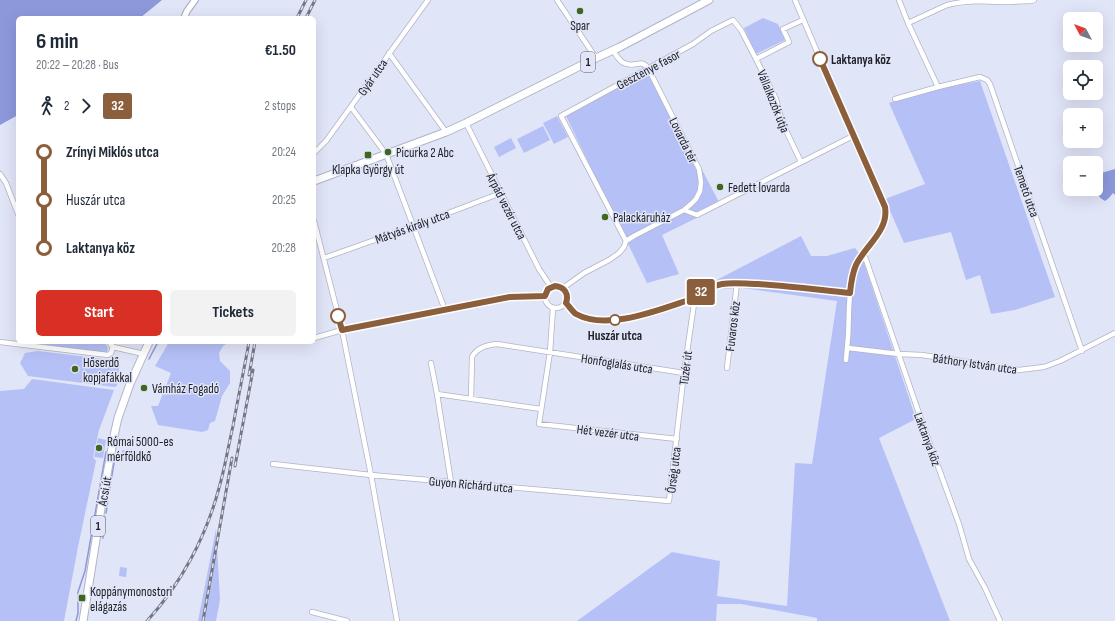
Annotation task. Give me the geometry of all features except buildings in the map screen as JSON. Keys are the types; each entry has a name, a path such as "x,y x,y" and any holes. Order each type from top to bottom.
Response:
{"main road":[{"name":"1","path":"316,179 446,132 466,123 613,50 709,0"},
{"name":"Ácsi út","path":"83,621 103,496 118,418 130,384 148,344"}],"street":[{"path":"185,16 195,0"},
{"name":"Gyár utca","path":"316,151 326,141 428,0"},
{"path":"557,0 596,58"},
{"path":"794,0 804,20 886,212 881,228 856,266 852,276 846,360"},
{"path":"899,0 938,87"},
{"path":"908,23 947,5 975,1 1004,2 1034,0"},
{"name":"Vállalkozók útja","path":"733,20 741,30 776,99 782,122 801,162"},
{"name":"Gesztenye fasor","path":"626,241 561,116 693,44 711,31 733,20"},
{"path":"756,59 789,42 783,29 804,20"},
{"path":"613,50 625,64 629,65 642,63 648,68"},
{"path":"389,53 446,132"},
{"name":"Lovarda tér","path":"648,68 699,169 701,182 700,191 696,199 684,210"},
{"name":"Temető utca","path":"895,99 980,77 987,80 990,84 1082,350"},
{"path":"351,107 386,154 445,310"},
{"name":"Árpád vezér utca","path":"466,123 539,269 551,287"},
{"path":"563,288 584,273 619,253 624,247 626,241 645,230 684,210 697,215 853,136"},
{"path":"0,174 6,183 16,209"},
{"name":"Mátyás király utca","path":"324,258 501,193"},
{"path":"316,228 342,330 371,475 397,621"},
{"name":"Laktanya köz","path":"864,254 959,524 969,558 1000,621"},
{"path":"566,303 574,313 583,317 600,320 619,320 640,316 695,298 702,292 722,284 737,283 790,286 850,293"},
{"name":"Fuvaros köz","path":"727,368 737,283"},
{"path":"555,286 563,288 567,298 566,303 560,308 553,308 547,304 545,296 548,289 555,286"},
{"path":"316,337 342,330 510,297 545,296"},
{"name":"Tüzér út","path":"677,440 684,373 695,298"},
{"path":"437,394 541,410 550,352 553,308"},
{"name":"Báthory István utca","path":"848,348 922,355 1019,370 1044,367 1060,361 1115,333"},
{"path":"0,342 16,343"},
{"path":"24,344 108,355 111,353 113,347"},
{"path":"44,344 46,348"},
{"path":"111,344 113,347 144,354"},
{"name":"Honfoglalás utca","path":"471,399 472,357 474,353 486,345 497,344 684,373"},
{"path":"431,363 451,482"},
{"name":"Hét vezér utca","path":"541,410 539,424 677,440"},
{"name":"Őrség utca","path":"669,501 677,440"},
{"name":"Guyon Richárd utca","path":"273,464 371,475 669,501"},
{"path":"312,612 347,621"}],"shaded area":[{"path":"0,0 162,0 142,16 16,16 16,116 0,125"},
{"path":"763,18 778,24 785,40 756,54 744,28"},
{"path":"650,70 721,206 662,235 679,274 647,283 566,116"},
{"path":"980,81 1055,297 1015,310 991,314 980,275 966,280 951,232 904,243 885,199 925,184 889,103 935,89"},
{"path":"557,116 568,137 554,144 543,123"},
{"path":"543,126 550,140 524,153 517,139"},
{"path":"511,138 516,148 499,157 494,147"},
{"path":"1115,169 1115,195 1113,193 1105,201 1099,196 1103,196 1103,172"},
{"path":"801,236 811,256 827,256 855,248 862,257 916,419 879,438 950,621 817,621 817,618 741,604 717,604 716,621 577,621 672,552 720,561 717,596 787,606 795,463 812,464 837,301 743,288 711,289 696,301 692,293"},
{"path":"46,344 105,344 108,348 106,353 46,346"},
{"path":"168,344 226,344 219,353 220,361 230,371 230,383 222,396 215,421 210,423 208,430 202,432 158,425 151,406 158,406 171,373 155,366"},
{"path":"38,351 120,361 117,386 114,387 28,376 20,363 25,353"},
{"path":"32,379 114,390 99,430 93,457 96,461 64,621 0,621 0,391 24,389"},
{"path":"98,438 106,440 103,458 94,457"},
{"path":"122,450 145,454 143,462 122,459 137,458 137,456 122,453"},
{"path":"216,529 220,600 216,621 198,621"},
{"path":"120,567 127,568 126,577 119,576"}],"waterway":[{"path":"149,359 157,344"},
{"path":"76,621 78,613 78,592 85,571 106,452"},
{"path":"109,493 115,457"},
{"path":"106,513 108,501"},
{"path":"104,524 105,517"},
{"path":"103,538 104,528"}],"railway":[{"path":"298,16 306,0"},
{"path":"307,16 315,0"},
{"path":"147,621 171,592 191,559 214,506 223,473 249,344"},
{"path":"249,375 255,344"},
{"path":"235,466 253,370"},
{"path":"203,621 232,458"}],"bus line":[{"name":"32","path":"338,316 342,330 510,297 545,296 548,289 555,286 560,286 563,288 566,293 566,303 574,313 590,319 600,320 619,320 640,316 695,298 702,292 722,284 734,283 790,286 850,293 852,276 856,266 881,228 886,212 820,59"}],"place":[{"name":"Spar","path":"580,11"},
{"name":"Laktanya köz","path":"820,59"},
{"name":"Picurka 2 Abc","path":"388,152"},
{"name":"Klapka György út","path":"368,155"},
{"name":"Fedett lovarda","path":"720,187"},
{"name":"Palackáruház","path":"605,217"},
{"name":"Huszár utca","path":"615,320"},
{"name":"Hőserdő kopjafákkal","path":"75,369"},
{"name":"Vámház Fogadó","path":"144,388"},
{"name":"Római 5000-es mérföldkő","path":"99,448"},
{"name":"Koppánymonostori elágazás","path":"82,598"}]}
